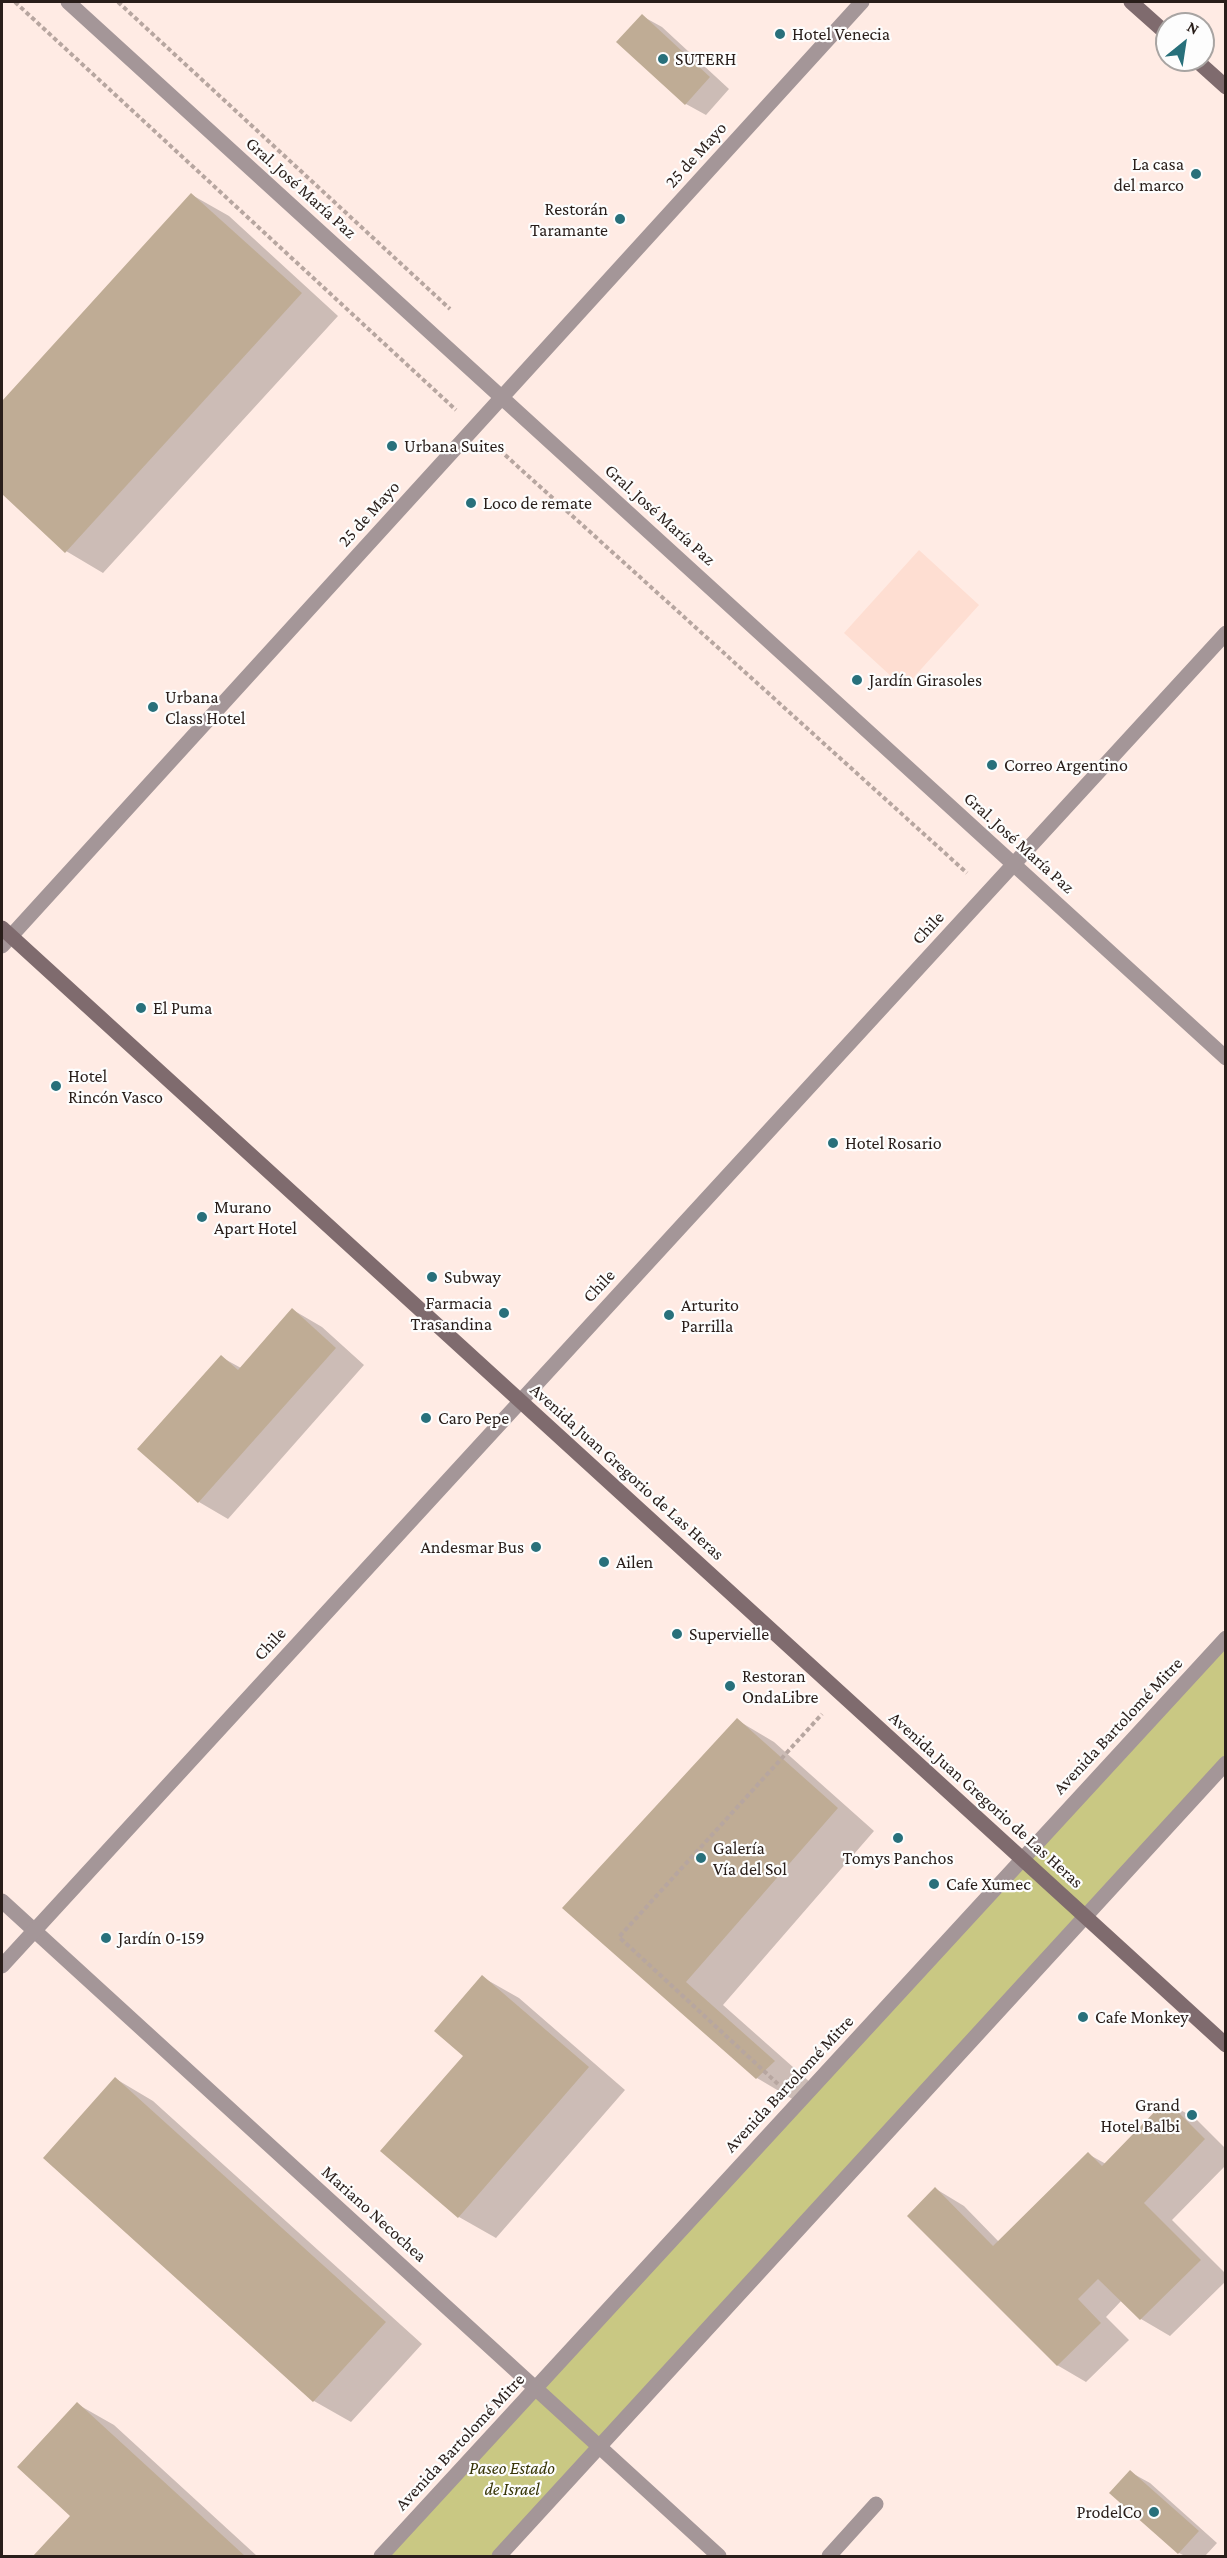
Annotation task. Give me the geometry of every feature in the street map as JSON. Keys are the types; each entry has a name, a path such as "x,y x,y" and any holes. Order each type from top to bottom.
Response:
{"main road":[{"path":"1131,2 1155,23"},
{"path":"1209,72 1226,87"},
{"name":"Avenida Juan Gregorio de Las Heras","path":"4,937 520,1401 1226,2045"}],"street":[{"name":"Gral. José María Paz","path":"68,2 1226,1058"},
{"name":"25 de Mayo","path":"4,937 862,2"},
{"name":"Chile","path":"2,1966 1226,633"},
{"name":"Avenida Bartolomé Mitre","path":"381,2556 1226,1638"},
{"path":"499,2556 1226,1763"},
{"name":"Mariano Necochea","path":"2,1901 720,2556"},
{"path":"829,2556 876,2504"}],"path":[{"path":"15,2 474,427 988,891"},
{"path":"798,2103 619,1937 841,1694"}],"shaded area":[{"path":"919,550 979,605 904,688 844,633"}],"green space":[{"name":"Paseo Estado de Israel","path":"1225,1638 1225,1763 499,2556 381,2556"}],"building":[{"name":"SUTERH","path":"642,14 710,77 685,105 616,42"},
{"path":"191,193 302,293 65,553 2,494 2,401"},
{"path":"292,1308 336,1348 198,1503 137,1449 221,1355 238,1370"},
{"name":"Galería Vía del Sol","path":"737,1718 838,1808 686,1982 775,2061 756,2079 562,1908"},
{"path":"482,1975 589,2067 458,2218 380,2151 463,2056 434,2031"},
{"path":"115,2077 386,2322 313,2402 43,2158"},
{"path":"1166,2100 1205,2139 1144,2203 1201,2260 1140,2320 1098,2279 1078,2299 1101,2323 1057,2366 907,2216 935,2187 993,2246 1088,2152 1102,2166"},
{"path":"77,2402 245,2556 33,2556 70,2516 17,2467"},
{"name":"ProdelCo","path":"1130,2470 1199,2531 1178,2554 1109,2493"}],"place":[{"name":"Hotel Venecia","path":"780,34"},
{"name":"SUTERH","path":"663,59"},
{"name":"La casa del marco","path":"1196,174"},
{"name":"Restorán Taramante","path":"620,219"},
{"name":"Urbana Suites","path":"392,446"},
{"name":"Loco de remate","path":"471,503"},
{"name":"Jardín Girasoles","path":"857,680"},
{"name":"Urbana Class Hotel","path":"153,707"},
{"name":"Correo Argentino","path":"992,765"},
{"name":"El Puma","path":"141,1008"},
{"name":"Hotel Rincón Vasco","path":"56,1086"},
{"name":"Hotel Rosario","path":"833,1143"},
{"name":"Murano Apart Hotel","path":"202,1217"},
{"name":"Subway","path":"432,1277"},
{"name":"Farmacia Trasandina","path":"504,1313"},
{"name":"Arturito Parrilla","path":"669,1315"},
{"name":"Caro Pepe","path":"426,1418"},
{"name":"Andesmar Bus","path":"536,1547"},
{"name":"Ailen","path":"604,1562"},
{"name":"Supervielle","path":"677,1634"},
{"name":"Restoran OndaLibre","path":"730,1686"},
{"name":"Tomys Panchos","path":"898,1838"},
{"name":"Galería Vía del Sol","path":"701,1858"},
{"name":"Cafe Xumec","path":"934,1884"},
{"name":"Jardín 0-159","path":"106,1938"},
{"name":"Cafe Monkey","path":"1083,2017"},
{"name":"Grand Hotel Balbi","path":"1192,2115"},
{"name":"ProdelCo","path":"1154,2512"}]}
